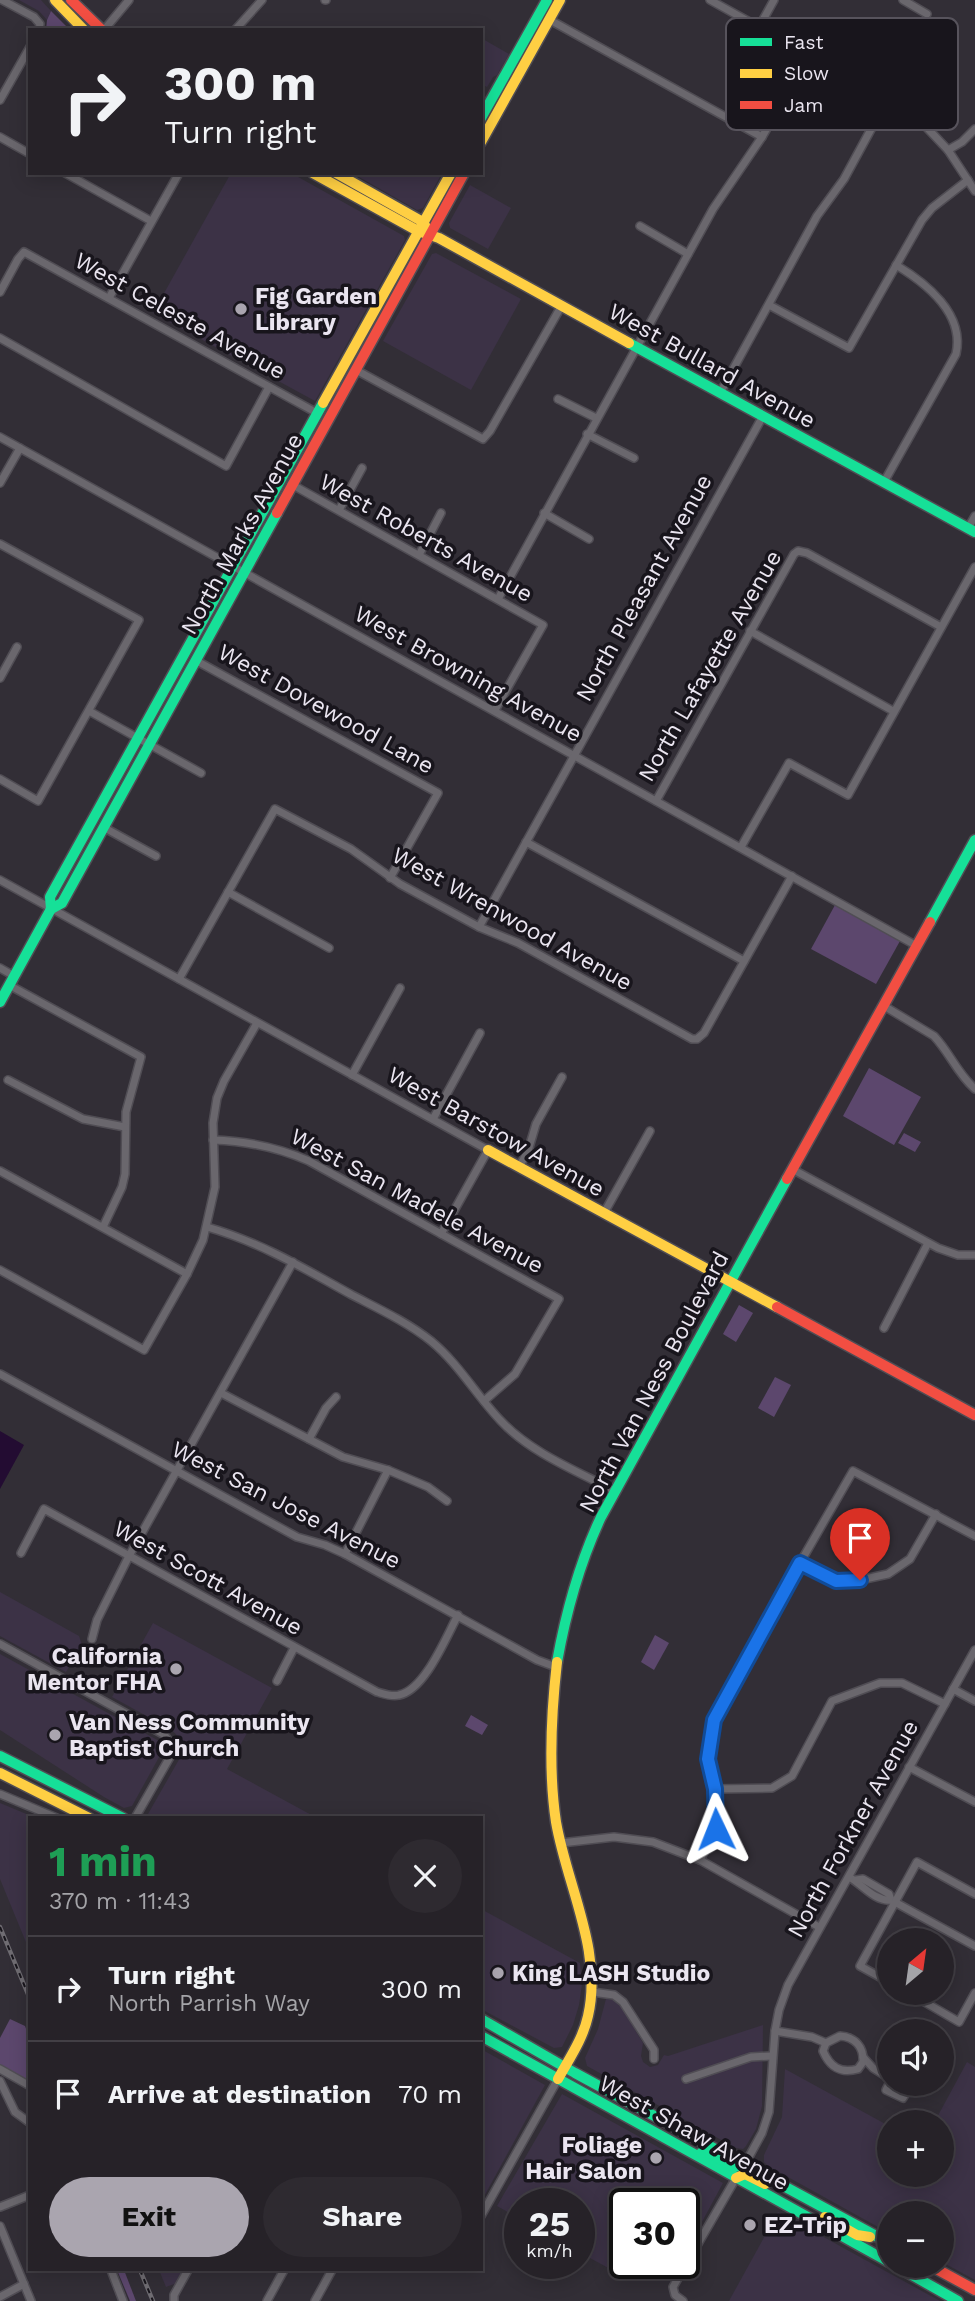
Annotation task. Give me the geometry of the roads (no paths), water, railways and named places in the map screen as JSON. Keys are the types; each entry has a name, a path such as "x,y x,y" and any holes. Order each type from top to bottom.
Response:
{"main road":[{"path":"55,0 82,28"},
{"path":"71,0 101,28"},
{"path":"483,114 547,0"},
{"path":"550,20 548,11 553,0"},
{"path":"483,138 560,0"},
{"path":"483,129 497,102 499,86"},
{"path":"317,175 421,227"},
{"path":"339,175 430,234"},
{"name":"North Marks Avenue","path":"51,909 50,897 450,175"},
{"name":"North Marks Avenue","path":"0,1002 51,909 62,903 463,175"},
{"name":"West Bullard Avenue","path":"430,234 973,531"},
{"path":"353,374 348,371 355,358 355,346"},
{"path":"306,457 306,447 318,424 317,413"},
{"name":"North Van Ness Boulevard","path":"562,2073 584,2029 592,1992 590,1950 561,1843 552,1786 551,1730 556,1667 576,1580 615,1491 975,840"},
{"name":"West Barstow Avenue","path":"488,1150 975,1415"},
{"path":"0,1756 119,1816"},
{"path":"0,1773 85,1816"},
{"name":"West Shaw Avenue","path":"483,2020 695,2155 877,2255"},
{"name":"West Shaw Avenue","path":"483,2037 745,2164 877,2237"},
{"path":"695,2155 705,2151 735,2167 745,2164"},
{"path":"736,2178 745,2174 786,2195 796,2193"},
{"path":"811,2218 819,2214 857,2235 877,2239"},
{"path":"917,2278 958,2301"},
{"path":"953,2278 975,2290"}],"street":[{"path":"2,0 34,17 39,27"},
{"path":"105,28 129,0"},
{"path":"237,28 262,0"},
{"path":"710,0 743,18"},
{"path":"764,18 774,0"},
{"path":"903,0 927,14"},
{"path":"550,20 726,117"},
{"path":"0,100 28,51"},
{"path":"749,130 762,137"},
{"path":"498,599 713,209 766,130"},
{"path":"720,393 817,216 844,179 871,130"},
{"path":"929,130 948,150 975,191"},
{"path":"948,150 975,130"},
{"path":"0,137 28,153"},
{"path":"69,175 151,221"},
{"path":"109,298 178,175"},
{"path":"769,305 849,348 922,220 932,208 968,180"},
{"path":"640,226 688,254"},
{"name":"West Celeste Avenue","path":"0,292 24,253 317,413"},
{"path":"884,482 956,354 958,342 955,321 921,280 896,265"},
{"path":"353,374 483,439 490,432 562,305"},
{"path":"0,338 226,466 269,387"},
{"path":"558,399 596,418"},
{"name":"North Pleasant Avenue","path":"479,927 763,416"},
{"path":"587,434 634,458"},
{"name":"West Browning Avenue","path":"0,437 917,946"},
{"path":"0,483 20,448"},
{"path":"339,510 362,468"},
{"name":"West Roberts Avenue","path":"291,484 542,625 495,710"},
{"path":"419,555 441,513"},
{"path":"544,513 589,539"},
{"path":"973,531 975,516"},
{"path":"0,544 139,620 38,801 0,779"},
{"name":"North Lafayette Avenue","path":"656,801 792,556 798,551 807,553 941,627"},
{"path":"741,847 789,763 848,795 975,566"},
{"path":"750,631 893,711"},
{"path":"0,678 17,647"},
{"name":"West Dovewood Lane","path":"195,660 438,793 390,878"},
{"path":"89,711 201,773"},
{"name":"West Wrenwood Avenue","path":"228,892 275,809 351,849 390,878 479,927 517,943 688,1037 697,1039 704,1033 744,961"},
{"path":"103,827 156,856"},
{"path":"526,842 744,961 792,876"},
{"name":"West Barstow Avenue","path":"0,880 488,1150"},
{"path":"178,979 228,892 329,948"},
{"path":"0,968 12,980 141,1057 130,1093 125,1127 125,1174 122,1187 103,1227"},
{"path":"352,1075 400,988"},
{"path":"884,1006 934,1036 962,1077 975,1089"},
{"path":"0,1270 144,1350 187,1274 207,1227 215,1187 214,1111 220,1089 257,1023"},
{"path":"433,1119 480,1032"},
{"path":"519,1167 528,1151 536,1124 562,1077"},
{"path":"8,1080 83,1119 125,1127"},
{"path":"604,1213 650,1131"},
{"name":"West San Madele Avenue","path":"213,1140 250,1142 289,1152 309,1161 559,1299 515,1374 484,1401"},
{"path":"441,1234 488,1150"},
{"path":"792,1169 948,1253 975,1255"},
{"path":"0,1171 187,1274"},
{"path":"207,1227 253,1242 407,1325 450,1358 502,1422 527,1443 615,1491"},
{"path":"884,1328 928,1243"},
{"path":"92,1639 97,1620 130,1556 293,1262"},
{"name":"West San Jose Avenue","path":"0,1374 297,1537 345,1554 537,1660 556,1667"},
{"path":"221,1393 343,1457 388,1470 428,1487 447,1501"},
{"path":"309,1439 326,1408 336,1397"},
{"path":"345,1554 388,1470"},
{"path":"700,1860 716,1829 715,1789 708,1759 714,1720 853,1471 975,1536"},
{"name":"West Scott Avenue","path":"21,1553 44,1509 377,1692 400,1695 415,1687 423,1678 458,1615"},
{"path":"800,1563 836,1581 860,1580 888,1574 910,1559 936,1514"},
{"path":"0,1644 163,1734 169,1740 170,1756 136,1816"},
{"path":"277,1681 294,1648"},
{"name":"North Forkner Avenue","path":"745,2164 762,2133 769,2112 771,2056 779,2010 788,1985 819,1927 853,1879 909,1767 975,1650"},
{"path":"715,1789 772,1788 792,1776 832,1701 880,1683 902,1683 944,1704"},
{"path":"953,1689 975,1701"},
{"path":"909,1767 975,1802"},
{"path":"0,1794 52,1816"},
{"path":"561,1843 593,1838 634,1838 666,1846 700,1860 819,1927"},
{"path":"879,1928 917,1862 975,1894"},
{"path":"853,1879 863,1879 875,1890 889,1894 893,1901 975,1946"},
{"path":"877,1933 860,1966 877,1975"},
{"path":"592,1992 614,1995 623,2002 654,2050 654,2059"},
{"path":"931,2006 959,2022 975,1993"},
{"path":"775,2031 812,2037 826,2043"},
{"path":"873,2068 843,2071 832,2066 823,2051 826,2043 840,2036 848,2037 858,2043 863,2057 877,2070"},
{"path":"686,2079 748,2058 771,2056"},
{"path":"858,2069 863,2057"},
{"path":"0,2069 28,2085"},
{"path":"483,2212 562,2073"},
{"path":"10,2075 1,2082 15,2112 28,2122"},
{"path":"683,2301 675,2295 673,2287 736,2178"},
{"path":"0,2207 28,2196"},
{"path":"0,2226 31,2301"},
{"path":"111,2271 123,2301"},
{"path":"174,2301 174,2295 187,2271"},
{"path":"267,2301 283,2271"},
{"path":"315,2301 331,2271"},
{"path":"0,2297 24,2284"}],"railway":[{"path":"0,1927 28,1994"},
{"path":"140,2271 153,2301"}],"place":[{"name":"Fig Garden Library","path":"241,309"},
{"name":"California Mentor FHA","path":"176,1669"},
{"name":"Van Ness Community Baptist Church","path":"55,1735"},
{"name":"King LASH Studio","path":"498,1973"},
{"name":"Foliage Hair Salon","path":"656,2158"},
{"name":"EZ-Trip","path":"750,2225"}]}
